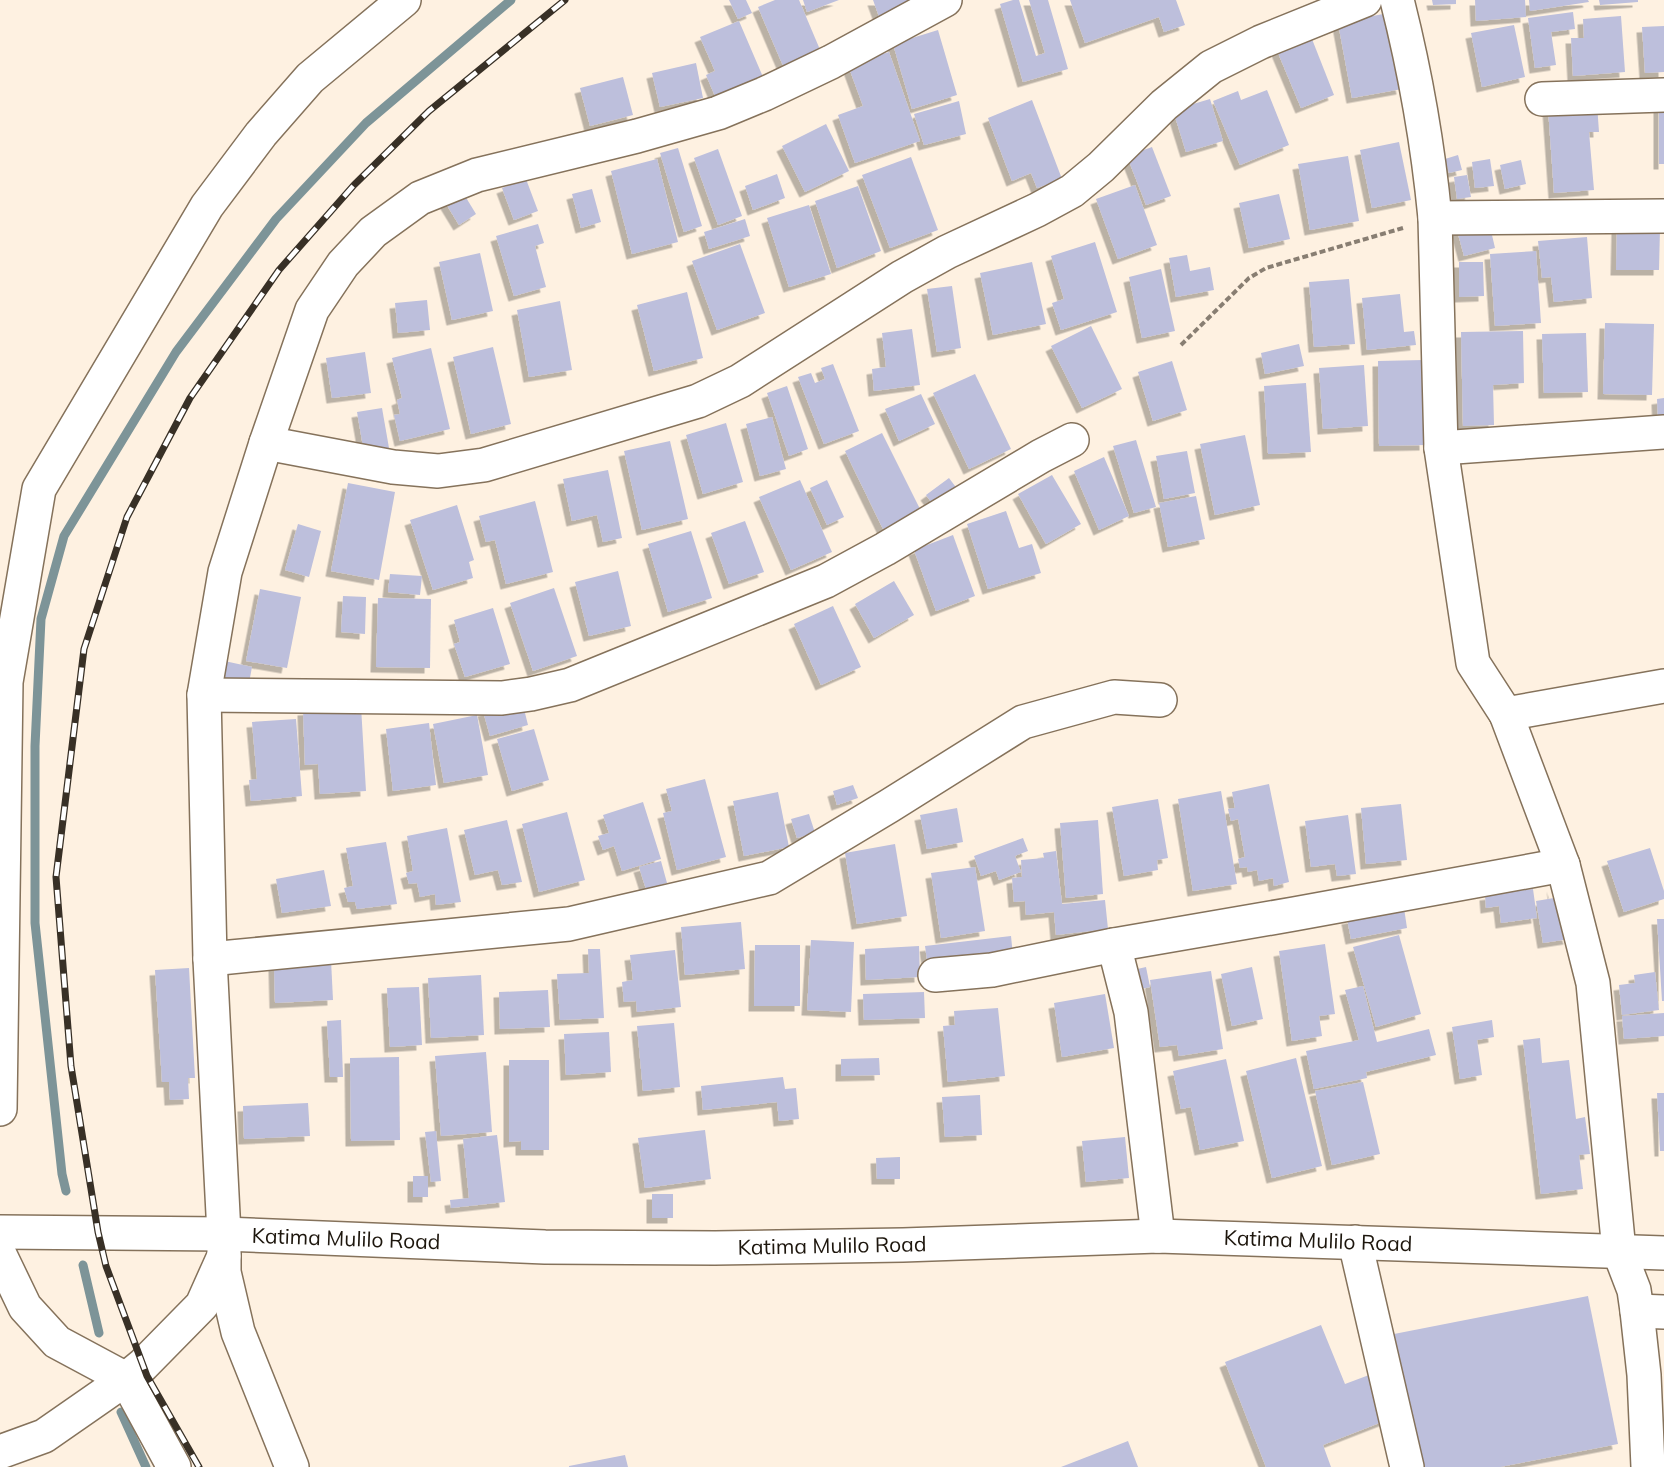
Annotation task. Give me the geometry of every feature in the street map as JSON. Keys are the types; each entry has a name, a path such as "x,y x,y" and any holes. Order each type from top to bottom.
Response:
{"street":[{"path":"0,1108 6,682 39,489 207,206 261,134 310,78 404,0"},
{"path":"292,1467 238,1332 224,1272 210,959 204,695 225,572 312,310 343,264 373,232 420,198 477,175 637,136 718,113 831,62 945,0"},
{"path":"266,443 393,467 438,471 484,465 698,401 740,381 902,277 947,252 1072,191 1101,167 1164,105 1211,67 1261,42 1365,0"},
{"path":"1397,0 1430,170 1435,218 1442,448 1473,663 1506,714 1563,865 1593,983 1619,1251 1634,1290 1650,1312 1644,1375 1654,1395 1648,1467"},
{"path":"1542,99 1664,95"},
{"path":"1435,218 1664,216"},
{"path":"1442,448 1664,432"},
{"path":"204,695 502,698 570,685 826,581 1072,440"},
{"path":"1506,714 1664,686"},
{"path":"210,959 569,924 769,878 1023,722 1114,697 1160,700"},
{"path":"935,975 992,970 1114,945 1563,865"},
{"path":"1114,945 1131,1012 1158,1236"},
{"name":"Katima Mulilo Road","path":"0,1232 224,1245 715,1248 914,1245 1158,1236 1664,1254"},
{"path":"1355,1242 1407,1467"},
{"path":"0,1452 44,1436 143,1365 202,1305 224,1245"},
{"path":"0,1255 25,1307 57,1342 126,1379 174,1467"}],"path":[{"path":"1181,345 1249,278 1266,268 1435,218"}],"building":[{"path":"729,0 746,0 752,13 738,19"},
{"path":"775,0 799,0 821,52 784,68 758,7"},
{"path":"803,0 839,0 807,12"},
{"path":"873,0 924,0 881,22"},
{"path":"1019,0 1036,56 1045,53 1029,0 1048,0 1068,69 1023,82 1000,4"},
{"path":"1070,0 1176,0 1185,25 1164,32 1159,17 1085,43"},
{"path":"1432,0 1456,0 1456,4 1433,5"},
{"path":"1475,0 1525,0 1526,17 1476,21"},
{"path":"1529,0 1588,0 1589,2 1530,11"},
{"path":"1599,0 1638,0 1638,2 1600,5"},
{"path":"1573,12 1575,29 1551,32 1556,65 1535,68 1528,18"},
{"path":"1388,13 1402,89 1352,98 1338,23"},
{"path":"1621,16 1625,72 1573,76 1571,38 1584,38 1583,19"},
{"path":"739,21 763,77 715,96 706,75 715,71 700,37"},
{"path":"1514,25 1525,77 1482,87 1471,33"},
{"path":"1664,26 1664,72 1645,73 1642,27"},
{"path":"938,30 957,95 912,109 893,44"},
{"path":"1310,34 1334,95 1301,108 1276,48"},
{"path":"889,52 920,141 855,163 838,115 863,106 848,65"},
{"path":"696,63 703,98 660,107 652,73"},
{"path":"623,77 633,115 590,126 580,88"},
{"path":"1267,90 1289,145 1240,165 1213,101 1238,91 1241,100"},
{"path":"1210,99 1223,141 1186,152 1173,110"},
{"path":"1032,100 1062,179 1037,188 1031,173 1012,181 988,118"},
{"path":"1659,100 1664,100 1664,164 1659,164"},
{"path":"959,101 966,134 924,145 914,114"},
{"path":"1597,104 1599,132 1589,132 1594,190 1554,193 1548,108"},
{"path":"826,124 849,171 805,192 782,146"},
{"path":"1399,142 1411,200 1372,208 1360,150"},
{"path":"1152,147 1171,196 1146,205 1127,156"},
{"path":"678,148 702,226 684,232 660,153"},
{"path":"718,149 742,216 718,225 694,158"},
{"path":"1458,155 1462,170 1449,173 1445,159"},
{"path":"1348,156 1359,221 1310,230 1298,164"},
{"path":"911,157 938,230 890,248 862,175"},
{"path":"657,159 678,242 632,254 611,171"},
{"path":"1490,159 1494,186 1475,188 1472,162"},
{"path":"1521,160 1526,184 1505,189 1500,165"},
{"path":"777,174 785,198 753,210 745,186"},
{"path":"1467,175 1471,197 1457,199 1454,177"},
{"path":"526,179 538,211 514,220 502,188"},
{"path":"1135,185 1157,245 1118,259 1096,199"},
{"path":"858,186 881,251 837,268 815,201"},
{"path":"592,189 601,222 581,228 572,194"},
{"path":"462,191 476,214 459,225 445,202"},
{"path":"1279,194 1290,239 1249,248 1239,203"},
{"path":"809,205 831,274 789,287 767,218"},
{"path":"745,219 750,236 709,249 704,232"},
{"path":"1489,222 1495,248 1464,256 1457,230"},
{"path":"538,224 544,243 535,246 546,287 514,296 496,236"},
{"path":"1617,228 1660,229 1659,270 1616,270"},
{"path":"1587,237 1592,298 1554,302 1551,277 1542,278 1538,241"},
{"path":"1095,242 1117,312 1061,330 1052,303 1064,299 1051,256"},
{"path":"740,244 765,313 717,330 692,261"},
{"path":"1536,251 1541,323 1495,326 1490,254"},
{"path":"480,253 493,311 452,320 439,262"},
{"path":"1187,255 1190,271 1210,267 1214,290 1176,297 1169,258"},
{"path":"1032,262 1046,324 993,335 980,273"},
{"path":"1459,262 1483,262 1484,296 1459,297"},
{"path":"1161,269 1175,331 1142,338 1129,277"},
{"path":"1349,279 1355,344 1314,347 1309,282"},
{"path":"952,286 961,348 937,352 927,289"},
{"path":"687,292 703,358 654,371 637,305"},
{"path":"1400,294 1404,332 1414,331 1416,345 1367,350 1362,298"},
{"path":"427,300 430,330 398,333 395,303"},
{"path":"560,301 572,370 529,377 517,310"},
{"path":"1605,323 1654,324 1652,395 1603,394"},
{"path":"1091,326 1122,389 1082,408 1051,346"},
{"path":"912,329 920,385 874,391 872,369 886,367 882,333"},
{"path":"1523,331 1524,383 1493,385 1494,425 1463,426 1461,332"},
{"path":"1586,333 1588,392 1544,393 1542,334"},
{"path":"1299,344 1304,366 1265,374 1261,353"},
{"path":"493,347 511,424 471,434 453,357"},
{"path":"431,348 450,429 400,441 394,415 400,414 397,400 402,398 392,358"},
{"path":"365,352 371,393 332,398 326,358"},
{"path":"1424,360 1425,445 1379,446 1378,361"},
{"path":"1172,361 1187,410 1153,421 1138,372"},
{"path":"833,364 859,431 824,444 798,377 811,373 815,383 825,379 821,368"},
{"path":"1364,365 1368,426 1323,429 1319,368"},
{"path":"975,374 1011,449 969,469 933,393"},
{"path":"1306,383 1311,452 1268,454 1264,386"},
{"path":"787,386 808,449 789,456 767,393"},
{"path":"921,394 935,424 899,441 885,409"},
{"path":"1664,398 1664,421 1658,421 1657,399"},
{"path":"382,408 389,448 364,452 357,412"},
{"path":"772,417 786,469 760,476 746,424"},
{"path":"726,423 743,482 703,494 686,435"},
{"path":"882,433 921,511 883,529 845,451"},
{"path":"1245,435 1260,505 1215,515 1200,444"},
{"path":"1136,440 1156,507 1134,513 1113,446"},
{"path":"670,441 688,519 642,530 624,451"},
{"path":"1187,451 1195,493 1164,499 1156,456"},
{"path":"1104,457 1129,516 1099,530 1074,471"},
{"path":"608,470 622,538 603,542 597,515 572,521 563,479"},
{"path":"1052,475 1081,524 1046,544 1018,494"},
{"path":"949,478 961,494 938,511 926,495"},
{"path":"800,480 832,552 791,570 759,497"},
{"path":"827,480 844,517 827,525 810,488"},
{"path":"348,483 395,492 379,580 331,571"},
{"path":"1196,496 1205,539 1168,547 1159,503"},
{"path":"535,501 553,572 506,584 495,540 486,542 479,516"},
{"path":"457,505 474,560 469,562 473,578 433,590 410,520"},
{"path":"1006,511 1019,548 1032,544 1041,573 988,589 967,524"},
{"path":"745,521 764,572 729,584 711,533"},
{"path":"298,524 321,531 309,577 285,570"},
{"path":"691,531 712,598 668,612 648,544"},
{"path":"953,535 975,596 936,611 914,550"},
{"path":"618,571 631,626 589,636 575,582"},
{"path":"390,574 422,576 420,595 388,592"},
{"path":"894,581 914,615 874,638 855,604"},
{"path":"554,588 577,656 533,671 510,603"},
{"path":"260,589 301,597 287,668 246,661"},
{"path":"343,596 366,597 365,634 341,632"},
{"path":"378,598 431,599 430,668 376,667"},
{"path":"833,606 861,667 821,685 794,624"},
{"path":"493,608 510,664 465,677 454,644 460,642 454,620"},
{"path":"220,660 252,667 249,683 217,676"},
{"path":"522,701 528,725 490,736 483,711"},
{"path":"361,706 366,791 320,794 318,764 305,765 303,710"},
{"path":"477,715 488,775 444,783 433,724"},
{"path":"296,719 302,796 251,801 249,780 257,779 252,722"},
{"path":"429,723 436,785 393,791 386,729"},
{"path":"534,729 549,780 512,791 497,739"},
{"path":"705,779 726,857 677,870 663,813 672,811 666,789"},
{"path":"1269,784 1289,882 1274,886 1273,878 1259,881 1257,870 1248,872 1247,867 1240,868 1238,859 1245,857 1238,819 1231,821 1228,809 1235,808 1232,792"},
{"path":"853,785 858,798 837,805 833,791"},
{"path":"1221,791 1237,884 1193,891 1178,799"},
{"path":"778,792 789,847 744,856 733,801"},
{"path":"1158,799 1168,858 1157,860 1158,870 1124,876 1112,807"},
{"path":"643,802 661,859 622,871 614,846 603,850 598,836 609,833 603,815"},
{"path":"1401,804 1407,860 1366,864 1361,808"},
{"path":"957,808 963,842 927,849 920,815"},
{"path":"567,812 585,880 539,892 522,824"},
{"path":"809,814 815,833 797,838 791,819"},
{"path":"1348,815 1356,874 1337,876 1335,864 1311,867 1305,821"},
{"path":"507,820 522,882 502,885 498,870 475,875 464,830"},
{"path":"1098,820 1103,894 1066,898 1060,823"},
{"path":"447,828 461,902 436,905 435,894 420,897 417,883 409,884 406,873 413,871 407,836"},
{"path":"1023,838 1028,851 1015,856 1021,872 999,880 996,871 981,876 974,856"},
{"path":"386,842 397,904 357,909 355,902 348,902 344,888 353,886 346,848"},
{"path":"895,844 907,916 857,924 845,853"},
{"path":"1650,848 1664,891 1664,899 1624,912 1607,861"},
{"path":"1056,851 1062,904 1105,900 1108,929 1056,935 1054,912 1026,915 1025,901 1014,902 1012,878 1022,877 1021,860 1044,858 1043,853"},
{"path":"661,861 667,883 646,889 639,867"},
{"path":"975,867 985,931 941,938 931,873"},
{"path":"324,870 331,906 282,913 276,879"},
{"path":"1552,886 1569,939 1543,943 1536,901 1554,898"},
{"path":"1533,889 1537,918 1501,923 1499,906 1486,908 1485,895"},
{"path":"1404,908 1407,928 1351,939 1347,919"},
{"path":"1657,919 1664,919 1664,1001 1662,1001"},
{"path":"741,922 745,969 685,975 681,927"},
{"path":"1399,935 1421,1014 1376,1027 1353,947"},
{"path":"1011,936 1013,956 928,966 925,946"},
{"path":"811,940 854,942 851,1012 807,1010"},
{"path":"1325,944 1335,1014 1319,1016 1322,1036 1292,1041 1279,951"},
{"path":"755,945 800,945 800,1006 754,1006"},
{"path":"919,946 920,977 866,980 865,949"},
{"path":"588,949 600,949 604,1018 560,1020 557,974 589,973"},
{"path":"675,950 681,1007 637,1012 636,1001 624,1002 622,982 633,980 630,955"},
{"path":"331,960 333,1000 275,1003 274,964"},
{"path":"1146,967 1150,987 1137,990 1133,970"},
{"path":"1252,967 1263,1019 1232,1026 1221,974"},
{"path":"189,968 195,1078 188,1078 189,1099 170,1100 169,1082 162,1082 155,970"},
{"path":"1211,971 1223,1049 1179,1056 1177,1045 1160,1047 1150,980"},
{"path":"1655,972 1659,1010 1622,1015 1619,985 1635,983 1634,975"},
{"path":"481,975 484,1035 431,1038 428,978"},
{"path":"1363,986 1377,1042 1429,1029 1436,1055 1366,1072 1367,1078 1314,1089 1306,1051 1359,1040 1345,990"},
{"path":"419,987 422,1045 390,1047 387,988"},
{"path":"548,990 550,1027 500,1029 499,992"},
{"path":"924,992 925,1018 864,1020 863,994"},
{"path":"1105,994 1114,1048 1062,1057 1054,1003"},
{"path":"998,1008 1005,1076 948,1082 943,1026 955,1025 954,1011"},
{"path":"1664,1013 1664,1036 1624,1039 1622,1016"},
{"path":"341,1020 343,1077 330,1077 327,1021"},
{"path":"1492,1020 1494,1037 1477,1040 1482,1075 1460,1079 1452,1027"},
{"path":"674,1023 680,1087 643,1091 637,1026"},
{"path":"609,1032 611,1072 566,1075 564,1034"},
{"path":"1540,1038 1542,1063 1569,1060 1576,1119 1585,1117 1590,1154 1579,1155 1583,1189 1541,1194 1523,1040"},
{"path":"486,1052 492,1132 441,1136 435,1056"},
{"path":"399,1057 400,1140 351,1141 350,1058"},
{"path":"879,1058 880,1075 841,1076 841,1059"},
{"path":"1296,1058 1322,1166 1272,1178 1246,1071"},
{"path":"1226,1059 1244,1141 1200,1150 1191,1107 1181,1109 1173,1071"},
{"path":"509,1060 549,1060 549,1150 521,1150 521,1141 509,1142"},
{"path":"783,1077 785,1089 796,1088 799,1119 779,1121 777,1102 703,1110 701,1086"},
{"path":"1363,1082 1380,1154 1332,1165 1315,1091"},
{"path":"1657,1093 1664,1093 1664,1151 1660,1151"},
{"path":"980,1095 982,1135 945,1137 942,1097"},
{"path":"308,1103 310,1136 244,1139 243,1106"},
{"path":"705,1130 711,1179 645,1188 638,1138"},
{"path":"436,1131 441,1181 431,1182 425,1132"},
{"path":"497,1135 505,1202 451,1208 450,1200 469,1198 463,1139"},
{"path":"1125,1137 1129,1178 1086,1182 1082,1141"},
{"path":"900,1157 900,1179 877,1179 876,1158"},
{"path":"413,1176 428,1176 428,1197 413,1197"},
{"path":"652,1194 673,1194 673,1218 652,1218"},
{"path":"1588,1296 1618,1444 1500,1467 1421,1467 1394,1334"},
{"path":"1321,1325 1345,1384 1369,1375 1387,1420 1323,1445 1331,1467 1266,1467 1225,1362"},
{"path":"1128,1441 1138,1467 1061,1467"},
{"path":"625,1455 628,1467 569,1467 569,1466"}],"waterway":[{"path":"66,1191 62,1174 35,923 35,746 41,619 64,536 176,352 276,219 366,123 511,0"},
{"path":"83,1265 99,1333"},
{"path":"121,1412 146,1467"}],"railway":[{"path":"199,1467 147,1376 106,1266 98,1232 71,1066 56,877 84,649 127,517 190,398 279,270 354,185 429,111 565,0"}]}
